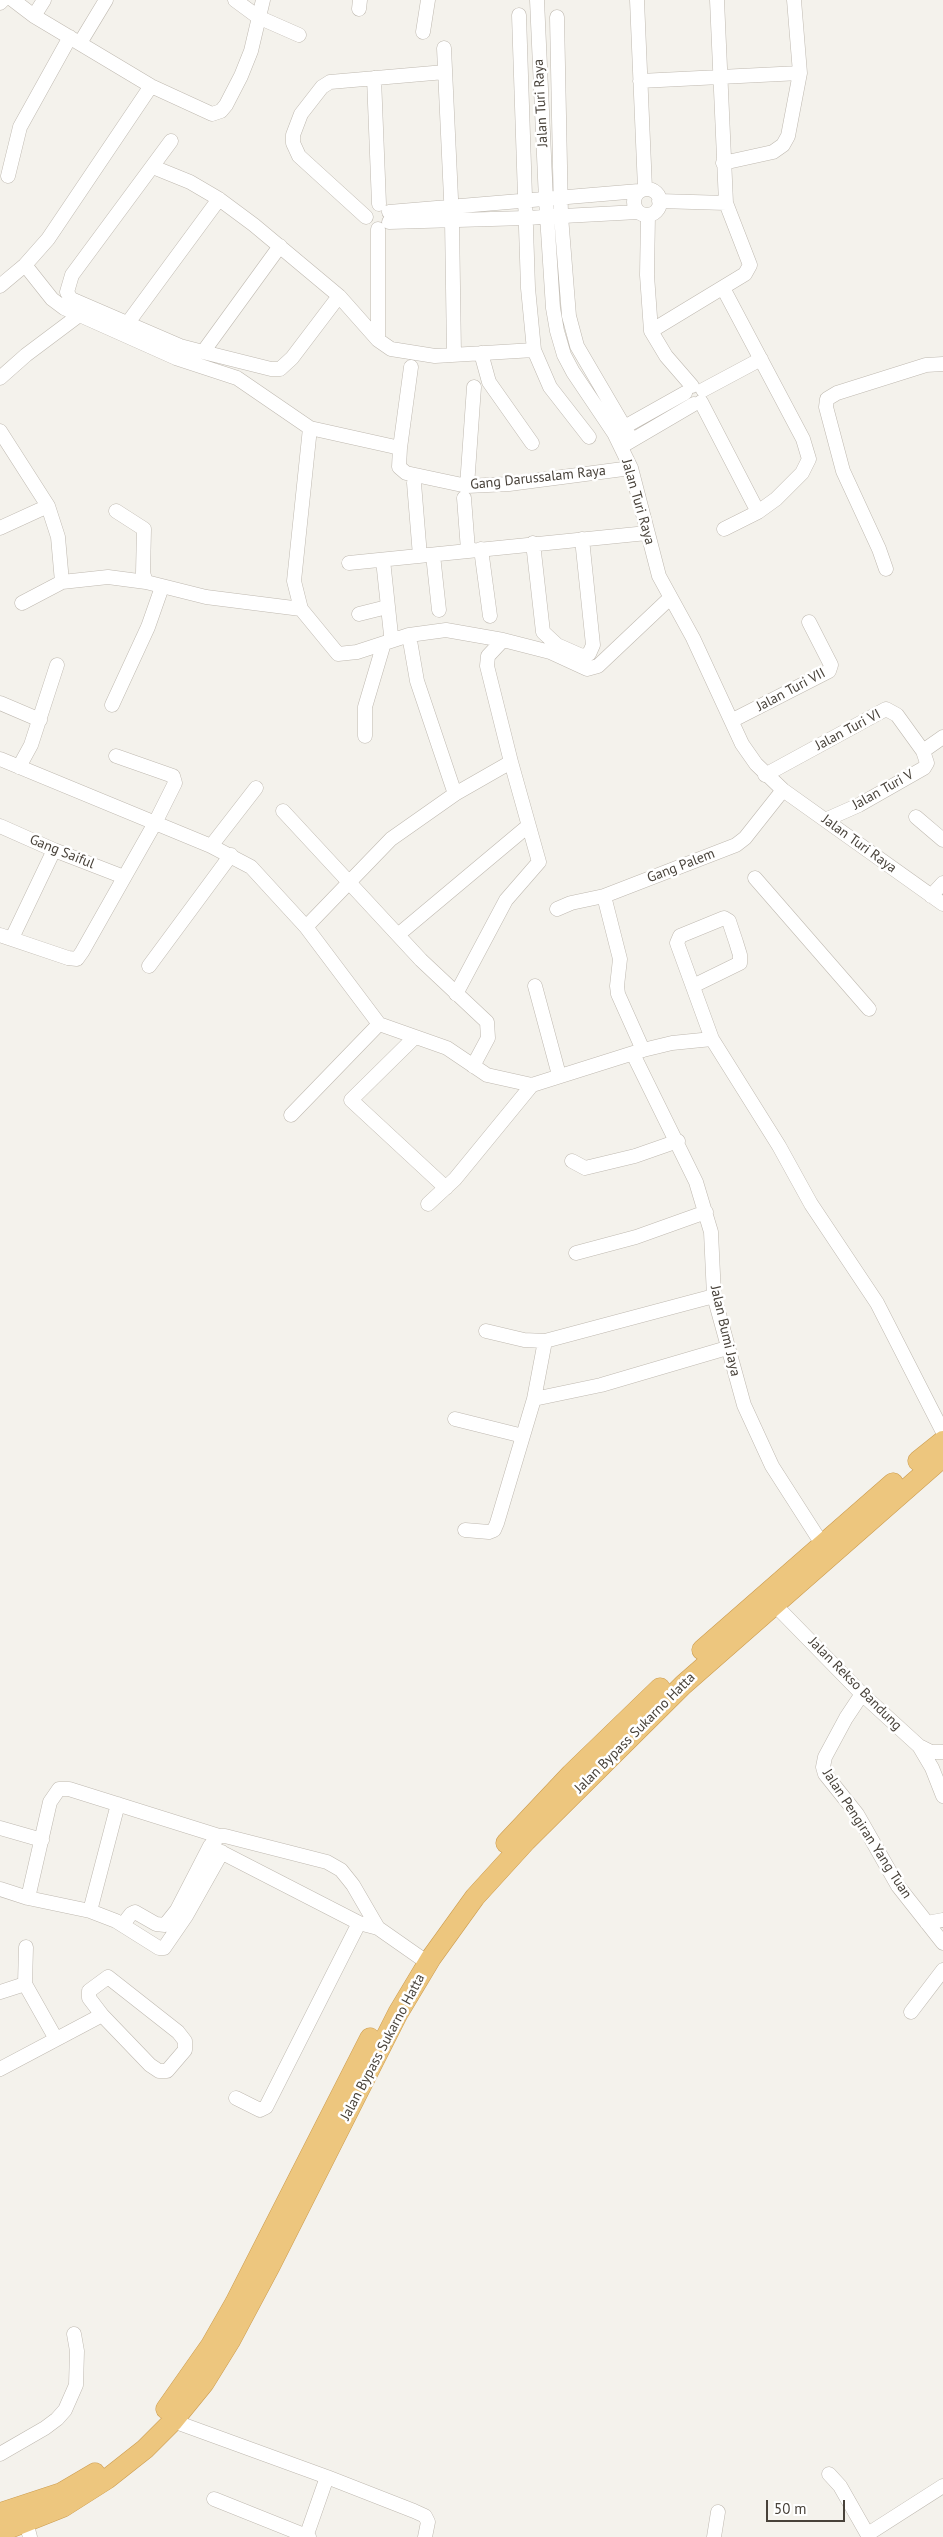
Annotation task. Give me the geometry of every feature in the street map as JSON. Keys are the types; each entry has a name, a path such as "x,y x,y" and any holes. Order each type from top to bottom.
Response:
{"highway":[{"name":"Jalan Bypass Sukarno Hatta","path":"423,1959 462,1893 571,1774 659,1690 822,1544 943,1441"},
{"name":"Jalan Bypass Sukarno Hatta","path":"0,2532 28,2530 77,2500 145,2449 173,2421 204,2383 230,2341 267,2256 382,2016 423,1959 475,1896 526,1840 683,1685 943,1457"},
{"name":"Jalan Bypass Sukarno Hatta","path":"0,2513 60,2493 84,2480 126,2450 154,2423 174,2400 267,2256"}],"street":[{"path":"0,3 3,0"},
{"path":"13,0 34,16 151,86 209,113 221,111 241,76 251,51 263,0"},
{"path":"34,16 44,0"},
{"path":"8,176 20,127 75,40 106,0"},
{"path":"234,0 258,17 299,35"},
{"path":"423,32 428,0"},
{"name":"Jalan Turi Raya","path":"537,0 553,308 564,355 573,372 620,429 627,443 631,468 659,576 693,638 745,749 765,775 783,790 943,904"},
{"path":"636,0 642,190 634,199 635,208 643,213"},
{"path":"651,332 745,274 750,262 726,203 717,0"},
{"path":"723,163 769,154 783,145 788,136 800,73 794,0"},
{"path":"519,15 525,201 534,350 550,387 589,437"},
{"path":"557,16 561,216 569,316 577,346 620,429 695,395 761,359"},
{"path":"444,48 452,214 454,354"},
{"path":"445,72 325,84 301,114 293,135 295,150 299,156 366,216 371,226 384,216 452,214 526,218 655,212 659,200"},
{"path":"640,81 720,75 800,73"},
{"path":"374,78 384,216 378,340"},
{"path":"0,286 25,265 48,239 151,86"},
{"path":"171,141 153,168 72,275 67,288 68,295 77,303 180,346 271,369 280,369 292,358 339,296"},
{"path":"153,168 190,182 219,199 280,246 339,296 378,340 397,351 435,356 534,350"},
{"path":"452,214 525,201 642,190 654,192 659,200"},
{"path":"127,324 219,199"},
{"path":"659,200 726,203"},
{"path":"643,213 651,332 695,395 758,512"},
{"path":"203,352 280,246"},
{"path":"25,265 52,300 78,316 176,358 237,378 310,428 400,448"},
{"path":"723,288 803,439 809,459 802,473 776,500 758,512 724,529"},
{"path":"0,378 26,355 78,316"},
{"path":"481,353 489,382 532,442"},
{"path":"886,569 879,549 842,471 826,407 827,399 837,393 926,365 943,364"},
{"name":"Gang Darussalam Raya","path":"411,367 399,467 406,473 465,492 509,484 631,468"},
{"path":"474,387 465,492 475,550 490,616"},
{"path":"627,443 695,395"},
{"path":"310,428 294,581 301,609 338,654 356,652 388,639 446,630 503,640 550,652 587,669 598,666 670,598"},
{"path":"0,431 48,506 58,537 62,582"},
{"path":"414,483 426,556 439,610"},
{"path":"0,528 48,506"},
{"path":"116,511 144,529 143,573 146,582"},
{"path":"349,562 647,533"},
{"path":"534,543 543,632 556,646 582,656 589,654 593,645 582,539"},
{"path":"365,736 365,707 388,639 383,560"},
{"path":"22,603 62,582 99,577 146,582 206,597 301,609"},
{"path":"112,705 148,628 162,586"},
{"path":"359,614 387,607"},
{"name":"Jalan Turi VII","path":"732,720 829,671 830,665 809,622"},
{"path":"409,635 417,681 455,794"},
{"path":"456,994 506,900 538,865 537,852 528,826 487,666 488,656 503,640"},
{"path":"19,767 31,746 57,665"},
{"path":"0,704 40,720"},
{"name":"Jalan Turi VI","path":"765,775 886,710 896,715 922,751"},
{"path":"922,751 943,737"},
{"name":"Jalan Turi V","path":"825,820 859,805 924,768 927,763 922,751"},
{"path":"54,850 6,937 68,958 77,958 155,823 174,786 173,776 116,756"},
{"path":"0,759 211,846 251,867 306,927 378,1024 447,1048 495,1078 532,1085"},
{"path":"306,927 391,839 455,794 511,762"},
{"path":"211,846 256,788"},
{"name":"Gang Palem","path":"556,909 604,896 736,846 745,838 783,790"},
{"path":"283,811 400,934 421,960 488,1025 488,1038 473,1066"},
{"path":"916,817 943,840"},
{"name":"Gang Saiful","path":"0,826 54,850 124,877"},
{"path":"400,934 528,826"},
{"path":"149,966 230,855"},
{"path":"755,878 869,1009"},
{"path":"931,896 943,883"},
{"name":"Jalan Bumi Jaya","path":"604,896 620,960 618,994 638,1052 696,1182 706,1212 711,1232 714,1296 744,1405 772,1466 822,1544"},
{"path":"693,986 740,963 740,956 731,928 728,921 724,918 680,936 677,940 677,946 712,1039 780,1146 811,1204 877,1303 943,1432"},
{"path":"535,986 559,1075"},
{"path":"291,1116 378,1024"},
{"path":"415,1037 351,1100 446,1188"},
{"path":"428,1204 446,1188 484,1145 532,1085 559,1075 672,1043 712,1039"},
{"path":"572,1161 580,1167 591,1166 634,1156 678,1141"},
{"path":"576,1253 636,1236 706,1212"},
{"path":"486,1331 524,1340 545,1340 714,1296"},
{"path":"464,1530 483,1533 494,1530 534,1399 545,1340"},
{"path":"534,1399 602,1385 727,1348"},
{"path":"455,1419 522,1436"},
{"name":"Jalan Rekso Bandung","path":"774,1604 862,1694 919,1746 931,1752 943,1752"},
{"name":"Jalan Pengiran Yang Tuan","path":"862,1694 846,1718 825,1757 822,1767 825,1774 857,1814 898,1886 943,1943"},
{"path":"919,1746 932,1768 943,1796"},
{"path":"28,1898 50,1802 59,1789 69,1788 118,1804 217,1845 359,1923 378,1928 423,1959"},
{"path":"90,1911 118,1804"},
{"path":"0,1828 42,1840"},
{"path":"217,1845 327,1862 341,1870 353,1885 378,1928"},
{"path":"124,1923 135,1912 156,1924 165,1925 177,1910 217,1845"},
{"path":"0,1888 28,1898 90,1911 124,1923 159,1948 164,1948 186,1916 217,1845"},
{"path":"927,1923 943,1920"},
{"path":"236,2098 260,2110 266,2107 273,2098 359,1923"},
{"path":"26,1947 25,1984 56,2038"},
{"path":"911,2012 943,1970"},
{"path":"108,1977 178,2032 185,2041 185,2050 167,2071 159,2071 150,2065 102,2016 90,2001 88,1995 89,1991 108,1977"},
{"path":"0,1992 25,1984"},
{"path":"0,2069 56,2038 82,2028 102,2016"},
{"path":"0,2454 46,2428 64,2410 76,2385 77,2351 74,2334"},
{"path":"173,2421 327,2476 425,2516 428,2522 425,2537"},
{"path":"829,2474 840,2486 869,2535 943,2486"},
{"path":"214,2499 307,2537 327,2476"},
{"path":"714,2537 718,2512"}]}
